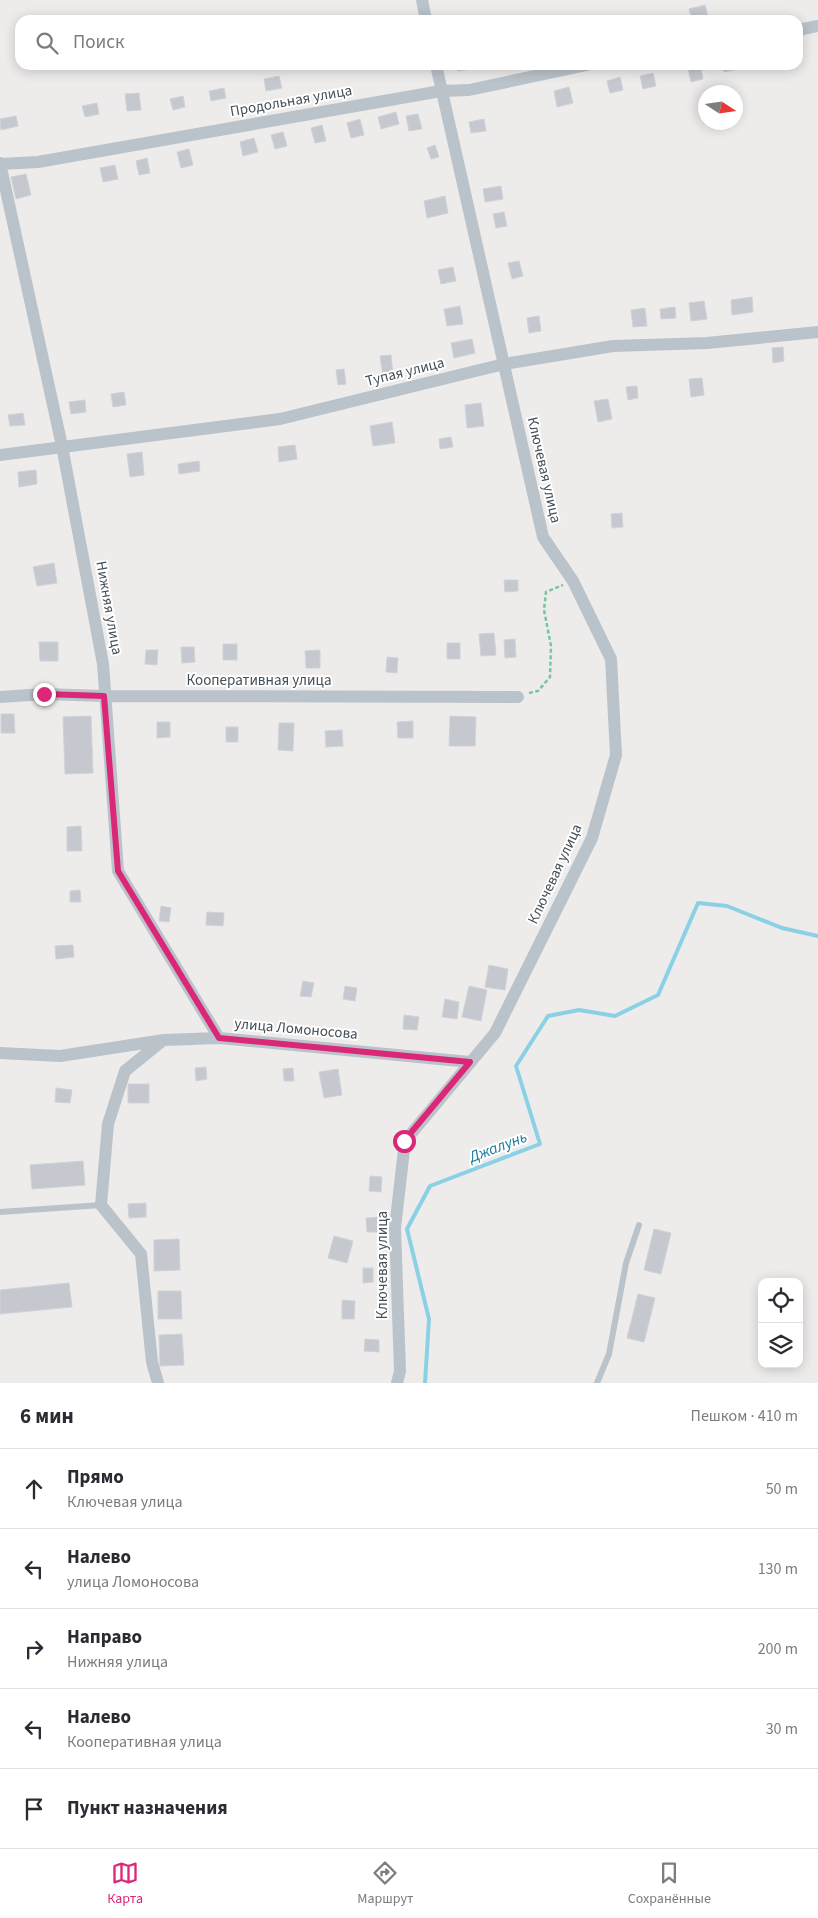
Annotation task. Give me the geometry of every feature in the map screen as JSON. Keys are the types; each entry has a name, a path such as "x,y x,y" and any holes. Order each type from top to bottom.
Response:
{"street":[{"path":"422,0 425,15"},
{"path":"803,29 818,26"},
{"name":"Ключевая улица","path":"397,1383 400,1371 395,1228 404,1141 495,1033 592,838 616,756 611,659 572,581 543,537 437,70"},
{"name":"Продольная улица","path":"0,164 48,160 441,91 470,90 564,70"},
{"name":"Нижняя улица","path":"0,164 62,446 103,664 118,871 219,1038"},
{"name":"Тупая улица","path":"0,455 280,419 504,364 612,346 707,343 818,332"},
{"name":"Кооперативная улица","path":"0,697 44,694 104,696 518,697"},
{"name":"улица Ломоносова","path":"0,1053 60,1056 164,1040 219,1038 470,1062"},
{"path":"158,1383 152,1362 141,1254 101,1205 108,1124 124,1071 164,1040"}],"lane":[{"path":"0,1212 101,1205"},
{"path":"597,1383 609,1354 626,1262 639,1225"}],"path":[{"path":"518,697 538,691 550,678 551,646 544,610 546,592 572,581"}],"building":[{"path":"705,5 708,15 691,15 689,9"},
{"path":"688,70 701,70 703,79 691,82"},
{"path":"653,73 656,86 643,89 640,76"},
{"path":"279,76 282,88 266,91 264,79"},
{"path":"620,77 623,90 610,93 607,81"},
{"path":"569,87 573,103 557,107 554,91"},
{"path":"224,88 226,98 211,101 209,91"},
{"path":"139,93 141,110 127,111 125,94"},
{"path":"183,96 185,107 173,110 170,99"},
{"path":"97,103 99,114 85,117 82,106"},
{"path":"396,112 399,124 381,129 378,117"},
{"path":"418,114 422,129 409,131 406,116"},
{"path":"16,116 18,126 1,130 0,119"},
{"path":"360,119 364,135 351,138 347,123"},
{"path":"484,119 486,131 471,133 469,122"},
{"path":"322,125 326,141 315,143 311,128"},
{"path":"283,132 287,146 275,149 271,135"},
{"path":"254,138 258,152 243,156 240,142"},
{"path":"435,145 439,157 431,159 427,148"},
{"path":"189,149 193,165 181,168 177,152"},
{"path":"147,158 150,173 139,175 136,161"},
{"path":"115,165 118,179 103,182 100,168"},
{"path":"26,174 31,195 16,199 11,177"},
{"path":"501,186 503,199 485,202 483,189"},
{"path":"445,196 448,213 427,218 424,201"},
{"path":"504,212 507,226 496,228 493,214"},
{"path":"519,261 523,276 512,279 508,263"},
{"path":"453,267 456,281 441,284 438,270"},
{"path":"752,297 753,312 732,315 731,300"},
{"path":"704,301 707,319 691,321 689,303"},
{"path":"460,306 463,324 447,326 444,309"},
{"path":"675,307 676,318 661,319 660,309"},
{"path":"645,308 647,326 633,327 631,310"},
{"path":"539,316 541,331 529,333 527,318"},
{"path":"472,339 475,353 454,358 451,343"},
{"path":"783,347 784,361 773,363 772,348"},
{"path":"391,355 393,375 383,376 380,356"},
{"path":"344,369 346,384 338,385 336,370"},
{"path":"702,378 704,395 691,397 689,379"},
{"path":"637,386 638,398 628,400 626,387"},
{"path":"124,392 126,405 113,407 111,394"},
{"path":"608,399 612,419 598,422 594,401"},
{"path":"85,400 86,412 71,414 69,402"},
{"path":"481,403 484,426 467,428 465,405"},
{"path":"23,413 25,425 10,426 8,415"},
{"path":"392,422 395,443 373,446 370,426"},
{"path":"451,437 453,447 440,449 439,439"},
{"path":"295,445 297,459 279,462 278,447"},
{"path":"142,452 144,475 130,477 127,454"},
{"path":"199,461 200,471 179,474 178,464"},
{"path":"36,470 37,484 19,487 18,472"},
{"path":"622,513 623,527 612,528 611,514"},
{"path":"54,563 57,583 37,586 33,567"},
{"path":"504,580 518,580 518,591 505,592"},
{"path":"494,633 496,655 481,656 479,634"},
{"path":"515,639 516,657 505,658 504,640"},
{"path":"39,642 58,642 58,661 40,661"},
{"path":"447,643 460,643 460,659 447,659"},
{"path":"223,644 237,644 237,660 223,660"},
{"path":"181,647 194,647 195,662 182,663"},
{"path":"146,650 158,650 157,665 145,664"},
{"path":"320,650 320,668 306,668 305,651"},
{"path":"387,657 398,658 397,673 386,672"},
{"path":"1,714 14,714 15,733 1,733"},
{"path":"91,716 93,773 65,774 63,717"},
{"path":"450,716 476,717 475,746 449,746"},
{"path":"413,721 413,738 398,738 397,722"},
{"path":"157,722 170,722 170,737 157,738"},
{"path":"279,723 294,723 293,751 278,750"},
{"path":"226,727 238,727 238,742 226,742"},
{"path":"342,730 343,746 326,747 325,731"},
{"path":"81,826 82,851 67,851 67,827"},
{"path":"80,890 81,902 70,902 70,891"},
{"path":"161,906 171,908 169,922 159,921"},
{"path":"207,912 224,913 223,926 206,925"},
{"path":"73,945 74,957 56,959 55,946"},
{"path":"489,965 508,969 505,990 485,987"},
{"path":"303,981 314,983 311,997 300,996"},
{"path":"345,986 357,988 355,1001 343,999"},
{"path":"469,986 487,990 481,1021 462,1017"},
{"path":"445,999 459,1002 457,1019 442,1017"},
{"path":"404,1015 419,1017 417,1030 403,1029"},
{"path":"206,1067 207,1079 196,1081 195,1068"},
{"path":"293,1068 294,1081 284,1081 283,1069"},
{"path":"338,1069 342,1095 324,1098 319,1072"},
{"path":"128,1084 149,1084 149,1103 128,1103"},
{"path":"56,1088 72,1090 70,1103 55,1102"},
{"path":"83,1161 85,1185 32,1189 30,1165"},
{"path":"370,1176 382,1177 381,1192 369,1191"},
{"path":"146,1203 146,1217 129,1218 128,1204"},
{"path":"379,1217 380,1232 367,1232 366,1218"},
{"path":"654,1229 671,1233 661,1274 644,1270"},
{"path":"334,1236 353,1241 347,1263 328,1258"},
{"path":"179,1239 180,1270 154,1271 154,1240"},
{"path":"363,1268 373,1268 373,1282 363,1283"},
{"path":"69,1283 72,1307 0,1314 0,1290"},
{"path":"158,1291 181,1291 182,1319 158,1319"},
{"path":"638,1294 655,1298 644,1342 627,1338"},
{"path":"342,1300 355,1301 354,1319 342,1319"},
{"path":"182,1334 184,1365 160,1366 159,1335"},
{"path":"365,1339 379,1340 379,1352 364,1351"}],"waterway":[{"name":"Джалунь","path":"425,1383 429,1319 407,1229 430,1186 540,1144 516,1066 548,1016 579,1010 615,1016 658,995 698,903 727,906 782,928 818,936"}],"route":[{"path":"44,694 104,696 118,871 219,1038 470,1062 404,1141"}]}
